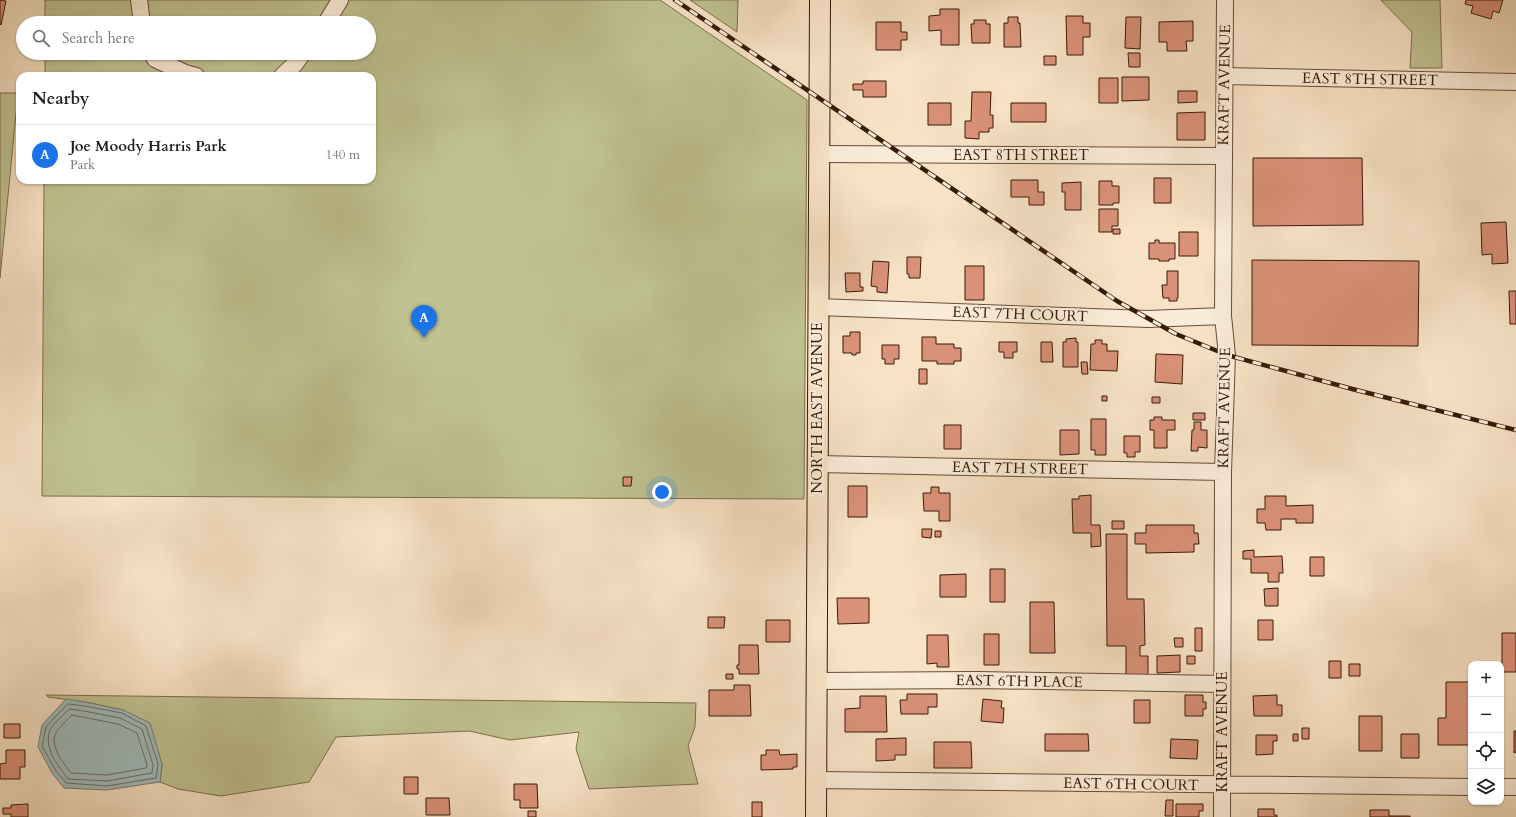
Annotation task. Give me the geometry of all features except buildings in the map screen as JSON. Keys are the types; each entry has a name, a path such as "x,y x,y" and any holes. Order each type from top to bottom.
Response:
{"main road":[{"name":"NORTH EAST AVENUE","path":"816,817 820,0"}],"street":[{"path":"139,0 141,16"},
{"path":"330,16 340,0"},
{"name":"KRAFT AVENUE","path":"1222,817 1223,472 1227,355 1223,316 1225,0"},
{"path":"158,60 183,72"},
{"path":"286,72 298,60"},
{"name":"EAST 8TH STREET","path":"1225,76 1516,82"},
{"name":"EAST 8TH STREET","path":"819,154 1223,156"},
{"name":"EAST 7TH COURT","path":"818,307 1148,319 1223,316"},
{"name":"EAST 7TH STREET","path":"817,464 1223,472"},
{"name":"EAST 6TH PLACE","path":"816,681 978,680 1222,684"},
{"name":"EAST 6TH COURT","path":"816,780 1468,787"},
{"path":"1504,787 1516,787"}],"green space":[{"path":"45,0 660,0 807,100 804,499 42,496 44,184 376,184 376,72 45,72 45,60 376,60 376,16 45,16"},
{"path":"690,0 738,0 737,32"},
{"path":"1381,0 1440,0 1442,68 1410,68 1412,32"},
{"path":"0,93 16,93 16,114 0,278"},
{"path":"46,695 696,703 695,727 688,746 698,784 589,789 576,749 579,732 510,740 469,731 336,737 309,782 221,796 178,789 160,782 162,764 123,710 85,702 48,697"}],"water":[{"path":"66,699 123,710 150,723 162,764 160,782 107,790 64,788 52,773 38,747 42,725"}],"railway":[{"path":"675,0 1117,301 1176,334 1227,355 1356,390 1516,430"}],"place":[{"name":"Joe Moody Harris Park","path":"424,338"}]}
